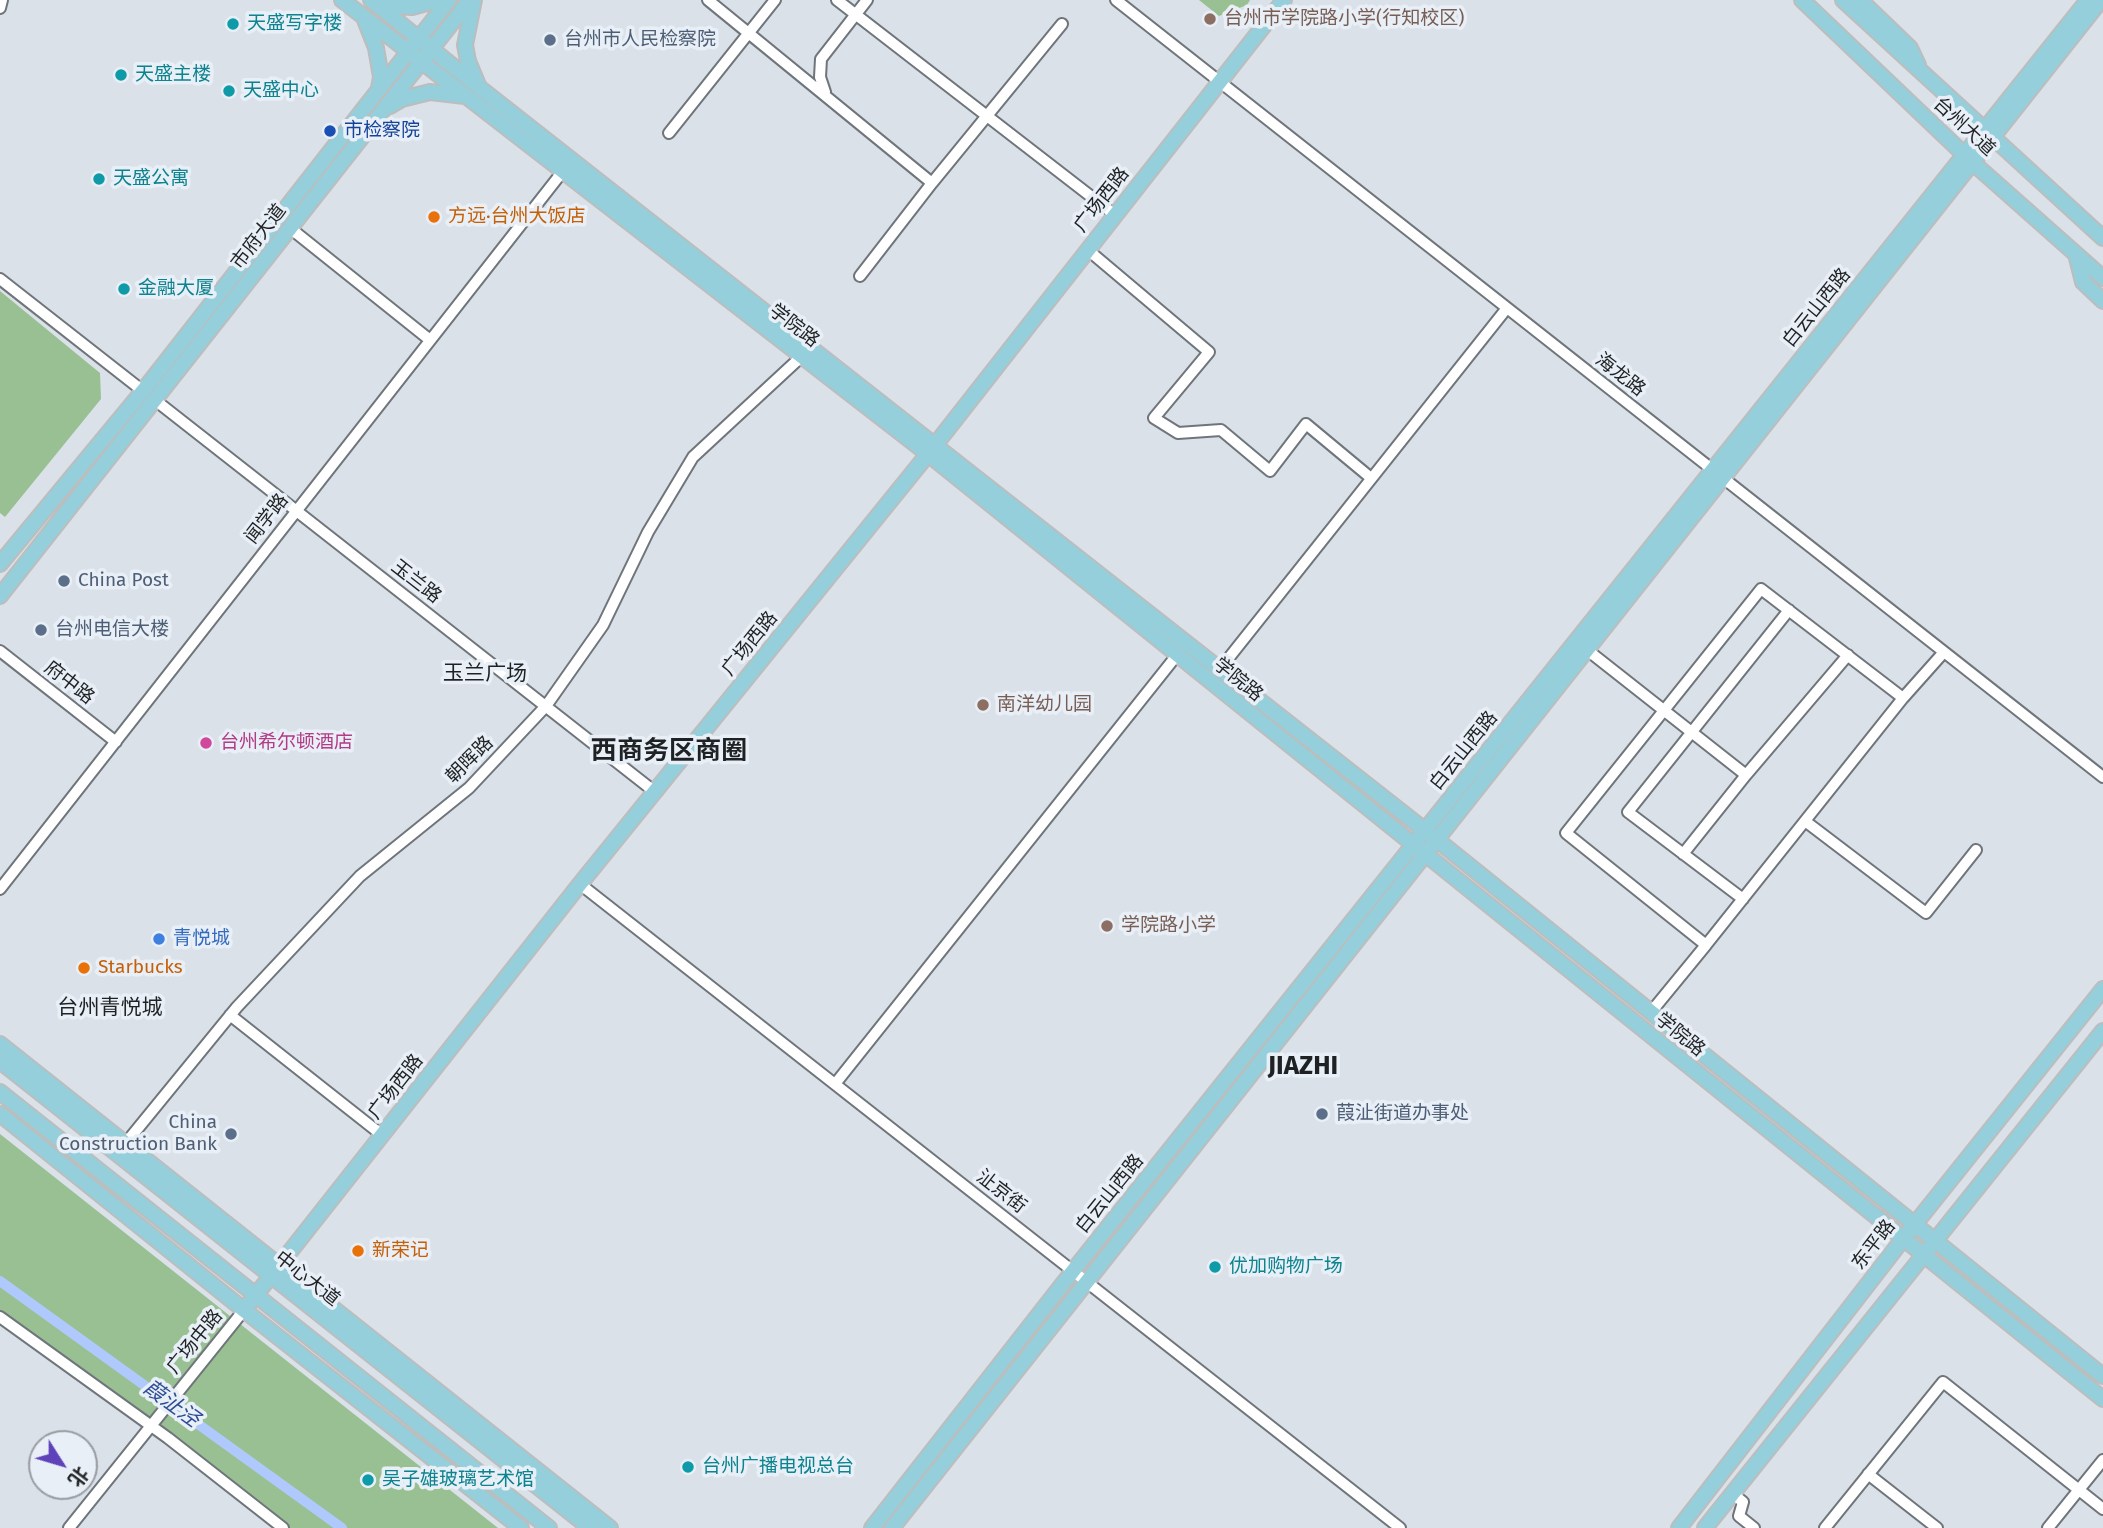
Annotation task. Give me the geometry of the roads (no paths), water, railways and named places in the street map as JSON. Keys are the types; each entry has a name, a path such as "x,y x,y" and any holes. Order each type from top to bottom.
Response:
{"main road":[{"name":"学院路","path":"342,0 802,356 932,449 1177,655 2103,1399"},
{"name":"学院路","path":"373,0 932,449 1220,669 1431,835 2103,1376"},
{"path":"373,0 394,6 412,7 438,0"},
{"name":"市府大道","path":"0,596 379,89 449,0"},
{"path":"472,0 465,45 468,61 481,89"},
{"name":"市府大道","path":"0,564 149,395 290,228 472,0"},
{"name":"广场西路","path":"244,1310 580,884 932,449 1284,0"},
{"name":"台州大道","path":"1802,0 1968,158 2103,278"},
{"name":"台州大道","path":"1843,0 2103,238"},
{"path":"1860,0 1910,48 1921,72"},
{"name":"白云山西路","path":"1988,134 2088,0"},
{"name":"白云山西路","path":"1431,835 1968,158 2101,0"},
{"path":"362,16 376,48 381,77 379,89"},
{"path":"383,110 402,99 430,92 466,96"},
{"path":"2076,254 2083,282 2103,300"},
{"name":"白云山西路","path":"872,1528 1073,1271 1586,649 1717,474"},
{"name":"白云山西路","path":"892,1528 1087,1282 1419,849"},
{"name":"东平路","path":"1679,1528 1914,1224 2103,989"},
{"path":"1705,1528 2103,1031"},
{"path":"0,1044 122,1149 610,1528"},
{"path":"0,1061 122,1149"},
{"path":"2,1097 549,1528"},
{"path":"0,1114 521,1528"},
{"name":"中心大道","path":"275,1270 590,1528"}],"street":[{"path":"0,8 2,0"},
{"path":"708,0 932,183"},
{"path":"669,133 775,0"},
{"path":"837,0 1115,215"},
{"path":"825,93 820,76 821,59 867,0"},
{"name":"海龙路","path":"1116,0 2103,778"},
{"path":"860,276 1062,24"},
{"name":"闻学路","path":"0,889 563,171"},
{"path":"290,228 430,340"},
{"path":"1088,250 1209,352 1154,418 1178,433 1222,430 1270,471 1306,424 1371,478"},
{"name":"玉兰路","path":"0,279 655,792"},
{"path":"1220,669 1507,308"},
{"name":"朝晖路","path":"122,1149 230,1015 360,876 469,788 546,706 603,625 648,532 693,457 802,356"},
{"path":"1706,945 1566,833 1665,712 1760,589 1903,698"},
{"path":"1743,899 1628,811 1789,610"},
{"path":"1586,649 1745,775"},
{"name":"府中路","path":"0,651 116,742"},
{"path":"1651,1013 1903,698 1944,652"},
{"path":"835,1084 1177,655"},
{"path":"1683,854 1745,775 1848,655"},
{"path":"1805,821 1926,913 1976,850"},
{"name":"沚京街","path":"580,884 1400,1528"},
{"path":"230,1015 382,1135"},
{"name":"广场中路","path":"69,1528 244,1310"},
{"path":"0,1317 154,1422 283,1528"},
{"path":"1825,1528 1943,1382 2103,1510"},
{"path":"2048,1528 2103,1460"},
{"path":"1868,1474 1937,1528"},
{"path":"1733,1494 1743,1502 1739,1516 1754,1528"}],"waterway":[{"name":"葭沚泾","path":"0,1281 342,1528"}],"place":[{"name":"台州市学院路小学(行知校区)","path":"1210,19"},
{"name":"天盛写字楼","path":"233,24"},
{"name":"台州市人民检察院","path":"550,40"},
{"name":"天盛主楼","path":"121,75"},
{"name":"天盛中心","path":"229,91"},
{"name":"市检察院","path":"330,131"},
{"name":"天盛公寓","path":"99,179"},
{"name":"方远·台州大饭店","path":"434,217"},
{"name":"金融大厦","path":"124,289"},
{"name":"China Post","path":"64,581"},
{"name":"台州电信大楼","path":"41,630"},
{"name":"南洋幼儿园","path":"983,705"},
{"name":"台州希尔顿酒店","path":"206,743"},
{"name":"学院路小学","path":"1107,926"},
{"name":"青悦城","path":"159,939"},
{"name":"Starbucks","path":"84,968"},
{"name":"葭沚街道办事处","path":"1322,1114"},
{"name":"China Construction Bank","path":"231,1134"},
{"name":"新荣记","path":"358,1251"},
{"name":"优加购物广场","path":"1215,1267"},
{"name":"台州广播电视总台","path":"688,1467"},
{"name":"吴子雄玻璃艺术馆","path":"368,1480"}],"district":[{"name":"玉兰广场","path":"485,674"},
{"name":"西商务区商圈","path":"669,752"},
{"name":"台州青悦城","path":"110,1008"},
{"name":"JIAZHI","path":"1303,1067"}]}
